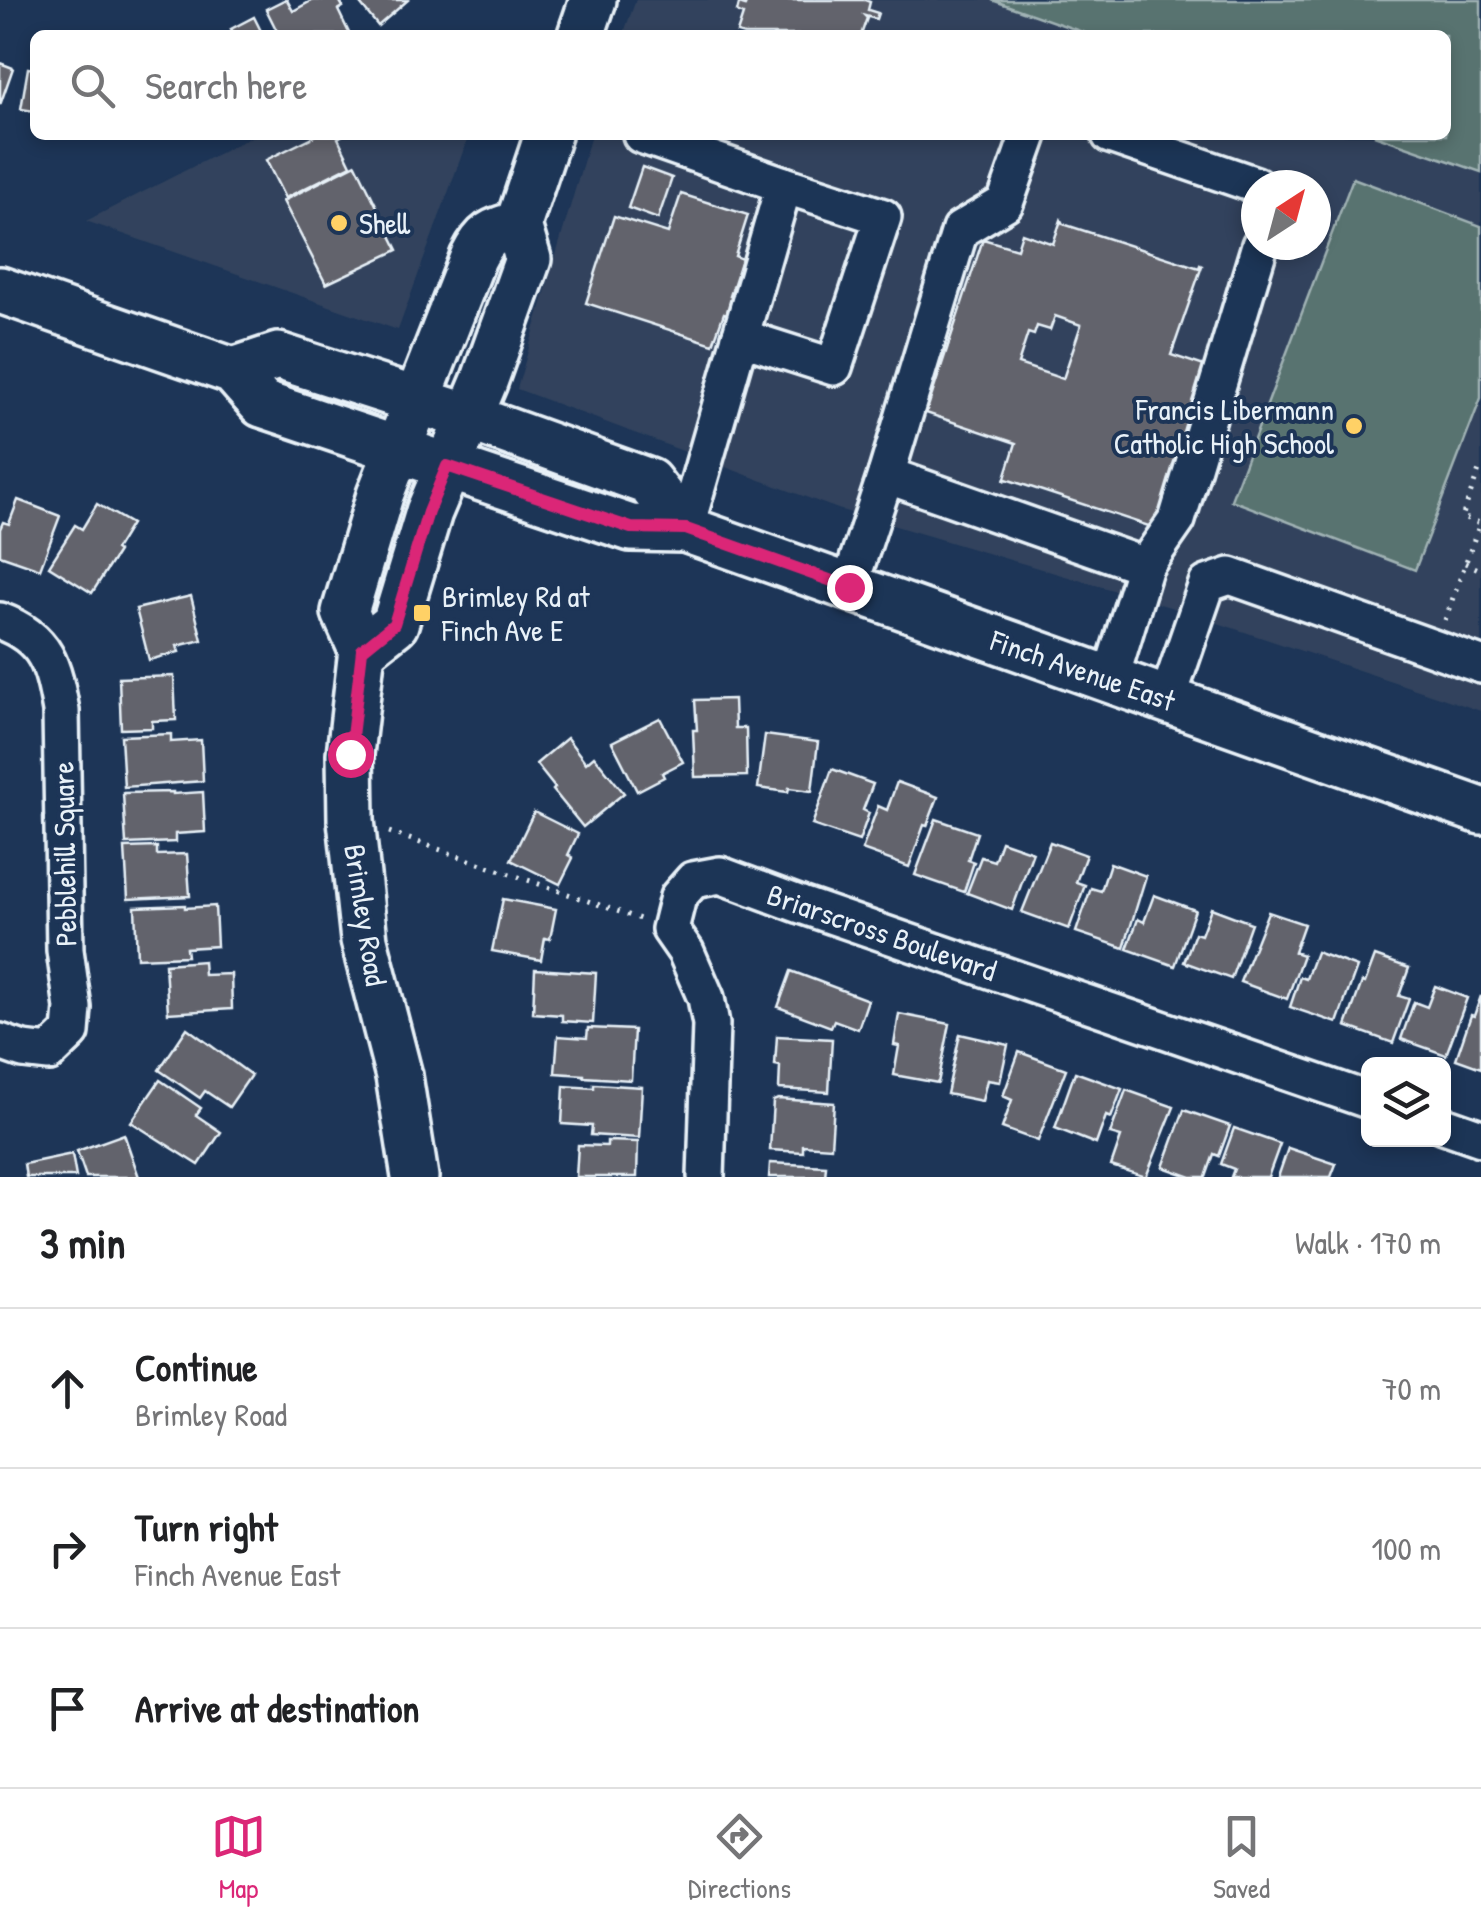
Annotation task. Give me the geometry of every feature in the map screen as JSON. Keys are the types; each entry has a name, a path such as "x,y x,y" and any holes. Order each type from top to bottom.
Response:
{"main road":[{"path":"583,30 593,0"},
{"path":"362,650 394,624 428,512 484,382 528,260 518,226 546,140"},
{"name":"Brimley Road","path":"414,1177 399,1076 364,940 351,820 350,754 362,650 346,612 380,495 458,293 481,242 494,231 518,226"},
{"name":"Finch Avenue East","path":"0,290 233,371 262,404 631,528 686,529 1481,810"},
{"path":"233,371 278,356 418,399 649,482 686,529"}],"street":[{"path":"655,140 883,217 834,368 740,336"},
{"path":"849,587 960,230 1006,203 1027,140"},
{"path":"1125,140 1241,180"},
{"path":"686,529 784,185"},
{"path":"1110,680 1145,566 1177,520 1255,260"},
{"path":"886,474 1145,566"},
{"path":"1168,700 1207,584 1230,576 1481,666"},
{"name":"Pebblehill Square","path":"0,621 40,644 54,672 60,710 65,950 73,1008 71,1032 50,1053 0,1042"},
{"name":"Briarscross Boulevard","path":"706,1177 711,1024 706,998 686,952 670,929 678,897 693,880 720,874 1361,1098"},
{"path":"1451,1128 1481,1138"}],"path":[{"path":"1434,649 1480,523 1462,517 1481,465"},
{"path":"1465,563 1480,570"},
{"path":"408,838 607,907"}],"shaded area":[{"path":"636,0 992,0 1077,30 625,30"},
{"path":"245,140 467,140 398,330 86,221"},
{"path":"590,140 1388,140 1481,172 1481,711 1170,607 838,509 517,389"}],"green space":[{"path":"992,0 1481,0 1481,172 1388,140 1451,140 1451,30 1077,30"},
{"path":"1353,178 1481,226 1481,398 1415,570 1231,500 1322,260 1331,260 1331,236"}],"building":[{"path":"284,0 293,11 313,0 339,0 343,7 338,10 348,30 276,30 266,9"},
{"path":"357,0 408,0 378,26"},
{"path":"747,0 865,0 870,2 868,10 878,13 876,19 865,16 863,30 738,30 743,15 737,12 739,4 745,6"},
{"path":"254,17 260,30 232,30"},
{"path":"0,63 13,68 0,105"},
{"path":"28,68 30,68 30,110 21,109"},
{"path":"307,140 339,140 351,165 285,198 266,160"},
{"path":"356,164 398,250 326,284 283,201"},
{"path":"642,167 672,178 658,219 628,208"},
{"path":"681,194 748,215 735,256 742,259 730,296 734,297 713,344 586,303 614,216 668,233"},
{"path":"1061,220 1063,224 1202,266 1171,355 1208,365 1154,529 1004,481 1016,443 926,413 983,239 1017,249 1022,233 1053,244","holes":["1055,316 1081,325 1063,379 1018,364 1028,333 1034,335 1037,326 1050,330"]},
{"path":"18,500 60,516 40,569 0,555 0,529 3,522 9,524"},
{"path":"97,504 131,524 92,593 49,566 75,525 82,529"},
{"path":"191,596 202,640 177,646 179,652 149,660 136,609"},
{"path":"174,676 176,720 152,721 152,728 121,729 119,678"},
{"path":"734,699 735,728 746,728 747,776 695,777 695,700"},
{"path":"660,718 683,762 637,791 612,742"},
{"path":"171,734 171,742 201,740 203,781 124,787 121,736"},
{"path":"765,735 818,742 812,791 758,788"},
{"path":"567,738 586,763 594,756 624,793 583,827 536,764"},
{"path":"832,769 873,784 863,810 869,813 859,841 812,825"},
{"path":"897,782 938,797 909,867 862,850 878,806 887,810"},
{"path":"203,792 205,832 175,834 175,842 126,844 123,793"},
{"path":"534,812 578,834 568,855 573,858 560,884 511,860"},
{"path":"936,819 977,833 968,860 974,862 964,892 915,875"},
{"path":"1001,841 1033,852 1012,910 967,893 981,857 994,861"},
{"path":"1050,842 1086,855 1076,882 1085,885 1069,929 1022,912"},
{"path":"157,847 157,855 187,854 190,896 128,899 125,848"},
{"path":"1110,863 1146,876 1124,948 1076,932 1091,888 1101,891"},
{"path":"1154,895 1195,910 1175,966 1127,949 1138,919 1144,922"},
{"path":"503,899 556,909 541,960 492,951"},
{"path":"215,906 217,946 186,948 187,956 137,958 135,907"},
{"path":"1211,908 1251,923 1231,979 1184,962 1195,933 1201,935"},
{"path":"1268,912 1304,924 1294,952 1303,955 1287,999 1240,982"},
{"path":"1316,952 1357,967 1337,1023 1290,1007 1300,977 1306,979"},
{"path":"1375,956 1409,968 1399,996 1409,999 1393,1043 1346,1026"},
{"path":"203,961 204,975 231,974 232,1009 168,1013 165,964"},
{"path":"535,969 596,973 593,1023 562,1021 562,1015 533,1013"},
{"path":"791,971 868,1000 858,1029 834,1020 831,1027 778,1007"},
{"path":"1435,986 1467,998 1446,1055 1401,1039 1414,1002 1427,1007"},
{"path":"1481,996 1481,1068 1456,1059"},
{"path":"899,1014 950,1024 938,1083 894,1075"},
{"path":"187,1028 251,1075 229,1107 205,1091 200,1098 159,1070"},
{"path":"588,1028 634,1030 631,1080 555,1073 558,1036 587,1038"},
{"path":"960,1034 1008,1045 1000,1082 987,1080 982,1101 947,1094"},
{"path":"777,1036 832,1039 829,1092 779,1089 780,1066 775,1065"},
{"path":"1019,1052 1066,1069 1038,1141 1002,1128 1012,1100 1003,1096"},
{"path":"1075,1072 1122,1089 1096,1144 1055,1128"},
{"path":"160,1080 201,1108 196,1115 221,1132 199,1165 131,1122"},
{"path":"594,1084 642,1087 639,1138 591,1135 592,1126 562,1124 564,1086 594,1088"},
{"path":"1126,1090 1174,1107 1146,1177 1111,1166 1121,1137 1110,1134"},
{"path":"773,1101 834,1103 831,1147 803,1145 803,1152 770,1150"},
{"path":"1184,1110 1230,1126 1206,1177 1191,1177 1163,1167"},
{"path":"1234,1128 1280,1144 1268,1177 1231,1177 1234,1169 1221,1164"},
{"path":"124,1134 139,1177 86,1177 77,1151"},
{"path":"607,1141 638,1142 637,1177 576,1177 578,1145 607,1146"},
{"path":"1288,1148 1336,1164 1331,1177 1278,1177"},
{"path":"72,1154 76,1177 26,1177 24,1164"},
{"path":"770,1163 826,1166 825,1177 769,1177"}],"place":[{"name":"Shell","path":"339,223"},
{"name":"Francis Libermann Catholic High School","path":"1354,426"},
{"name":"Brimley Rd at Finch Ave E","path":"422,613"}],"route":[{"path":"350,754 362,650 394,624 428,512 447,466 631,528 686,529 849,587"}]}
